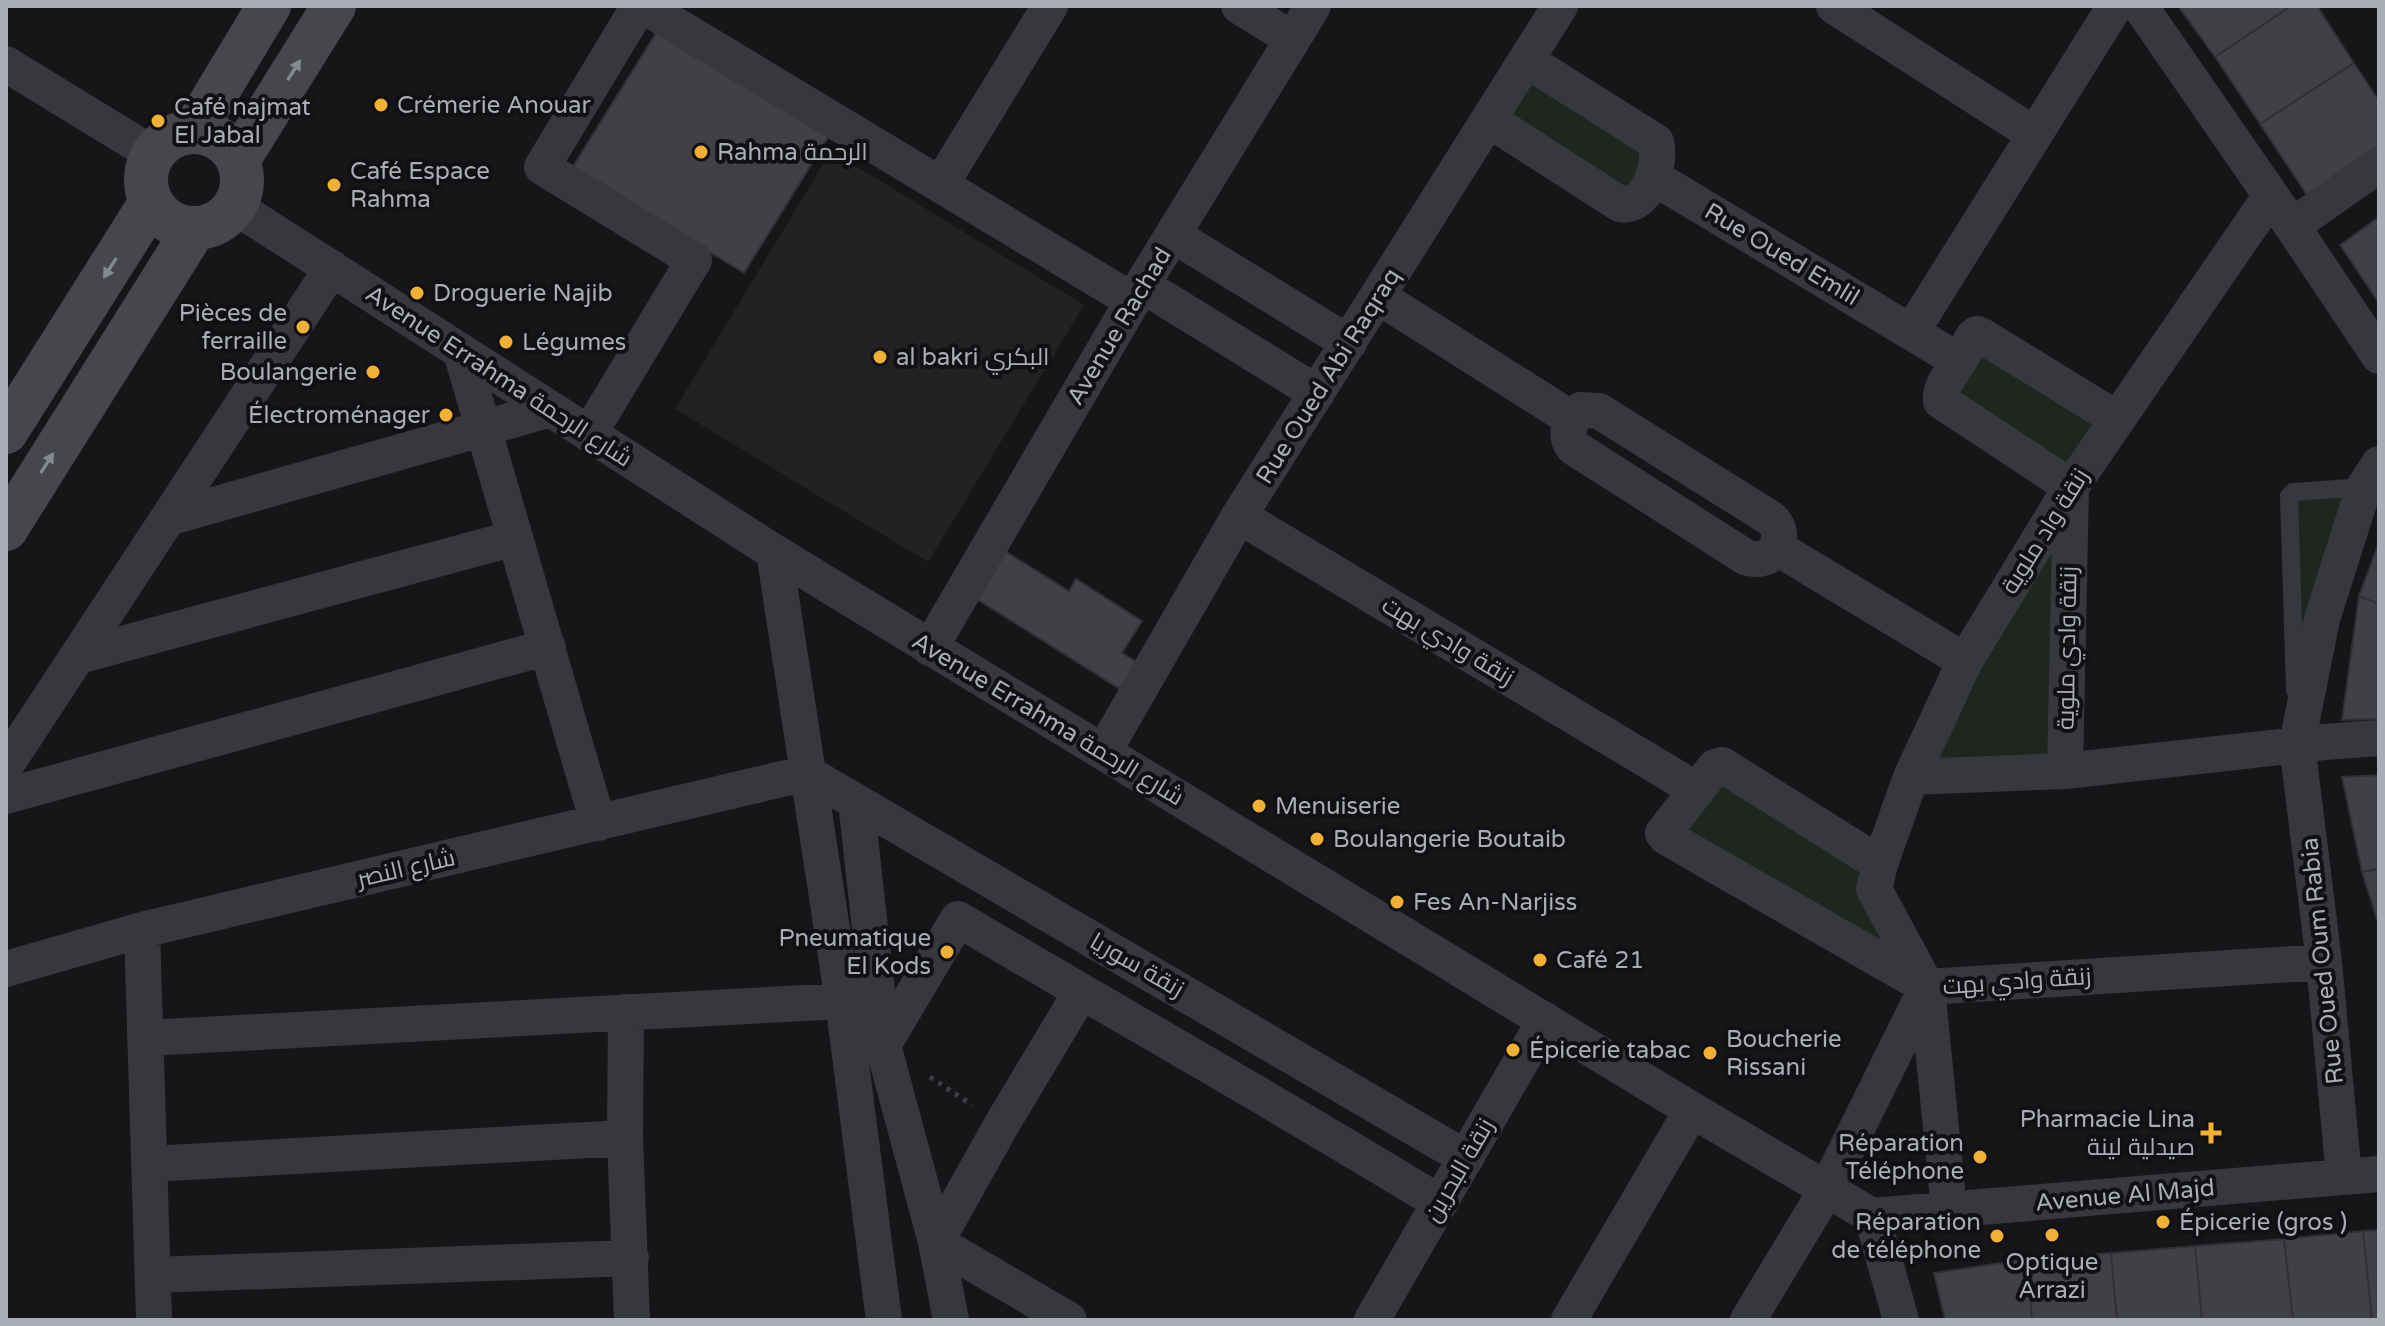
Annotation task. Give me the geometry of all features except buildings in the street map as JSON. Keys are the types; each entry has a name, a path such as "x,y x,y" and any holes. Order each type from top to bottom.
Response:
{"street":[{"path":"193,132 269,6"},
{"path":"238,160 334,6"},
{"path":"589,434 694,260 542,167 642,6 941,184 1317,393"},
{"path":"941,184 1050,6"},
{"path":"1239,6 1292,39"},
{"name":"Avenue Rachad","path":"930,648 1138,293 1313,6"},
{"name":"Rue Oued Abi Raqraq","path":"1104,751 1239,516 1560,6"},
{"path":"1834,6 2034,134"},
{"path":"1912,331 2115,6"},
{"path":"2140,6 2379,356"},
{"path":"1489,120 1620,204 1635,202 1642,195 1659,161 1656,142 1526,60"},
{"path":"6,64 153,154"},
{"path":"193,132 220,139 234,152 242,179 234,206 213,224 195,228 176,225 160,215 151,202 145,181 153,154 166,140 193,132"},
{"path":"2292,226 2379,165"},
{"name":"Rue Oued Emlil","path":"1653,177 1959,361"},
{"name":"زنقة واد ملوية","path":"1878,879 1911,777 1965,661 2071,487 2270,197"},
{"path":"6,432 151,202"},
{"name":"Avenue Errahma شارع الرحمة","path":"234,206 774,552 1692,1110 1872,1216"},
{"path":"6,529 195,228"},
{"path":"1173,235 1349,343"},
{"path":"6,765 332,268"},
{"path":"1379,297 1572,419 1567,433 1573,447 1747,558 1761,559 1770,556 1777,548 1965,661"},
{"path":"2071,487 1941,401 1944,386 1973,337 1977,334 1982,336 2117,419"},
{"path":"461,352 598,823"},
{"path":"168,518 551,409"},
{"name":"Rue Oued Oum Rabia","path":"2362,1176 2324,962 2297,744 2322,619 2371,476"},
{"name":"زنقة وادي ملوية","path":"2065,771 2071,487"},
{"name":"زنقة وادي بهت","path":"1239,516 1697,790"},
{"path":"78,656 515,538"},
{"path":"774,552 843,1001 884,1320"},
{"path":"6,796 548,647"},
{"path":"1911,777 2065,771 2297,744 2379,738"},
{"name":"زنقة وادي بهت","path":"1878,879 1722,765 1715,767 1664,831 1666,837 1927,987 2324,962"},
{"name":"زنقة سوريا","path":"807,773 1466,1158"},
{"name":"شارع النصر","path":"6,969 142,930 807,773"},
{"path":"856,802 883,1045 936,1242 951,1320"},
{"path":"1878,879 1927,987 1949,1209"},
{"path":"883,1045 958,919 1440,1203"},
{"path":"142,930 154,1320"},
{"path":"1748,1320 1827,1189 1927,987"},
{"path":"936,1242 1081,992"},
{"path":"145,1038 843,1001"},
{"path":"626,1012 625,1138 632,1320"},
{"name":"زنقة البحرين","path":"1372,1320 1545,1020"},
{"path":"1569,1320 1692,1110"},
{"path":"149,1164 625,1138"},
{"name":"Avenue Al Majd","path":"1872,1216 2362,1176"},
{"path":"1872,1216 1901,1320"},
{"path":"936,1242 1026,1309 1069,1320"},
{"path":"153,1275 631,1258"}],"lane":[{"name":"Rue Oued Oum Rabia","path":"2297,744 2288,499 2293,492 2371,476"}],"path":[{"path":"883,1045 1002,1124"}],"shaded area":[{"path":"1526,60 1656,142 1635,202 1489,120"},
{"name":"al bakri البكري","path":"831,151 1084,305 928,562 675,409"},
{"path":"1973,337 2117,419 2071,487 1944,386"},
{"path":"2071,487 2053,760 1911,777"},
{"path":"2364,487 2297,744 2293,492"},
{"path":"1723,770 1873,876 1927,987 1667,831"}],"place":[{"name":"Crémerie Anouar","path":"381,105"},
{"name":"Café najmat El Jabal","path":"158,121"},
{"name":"Rahma الرحمة","path":"701,152"},
{"name":"Café Espace Rahma","path":"334,185"},
{"name":"Droguerie Najib","path":"417,293"},
{"name":"Pièces de ferraille","path":"303,327"},
{"name":"Légumes","path":"506,342"},
{"name":"al bakri البكري","path":"880,357"},
{"name":"Boulangerie","path":"373,372"},
{"name":"Électroménager","path":"446,415"},
{"name":"Menuiserie","path":"1259,806"},
{"name":"Boulangerie Boutaib","path":"1317,839"},
{"name":"Fes An-Narjiss","path":"1397,902"},
{"name":"Pneumatique El Kods","path":"947,952"},
{"name":"Café 21","path":"1540,960"},
{"name":"Épicerie tabac","path":"1513,1050"},
{"name":"Boucherie Rissani","path":"1710,1053"},
{"name":"Pharmacie Lina صيدلية لينة","path":"2211,1133"},
{"name":"Réparation Téléphone","path":"1980,1157"},
{"name":"Épicerie (gros )","path":"2163,1222"},
{"name":"Optique Arrazi","path":"2052,1235"},
{"name":"Réparation de téléphone","path":"1997,1236"}]}
